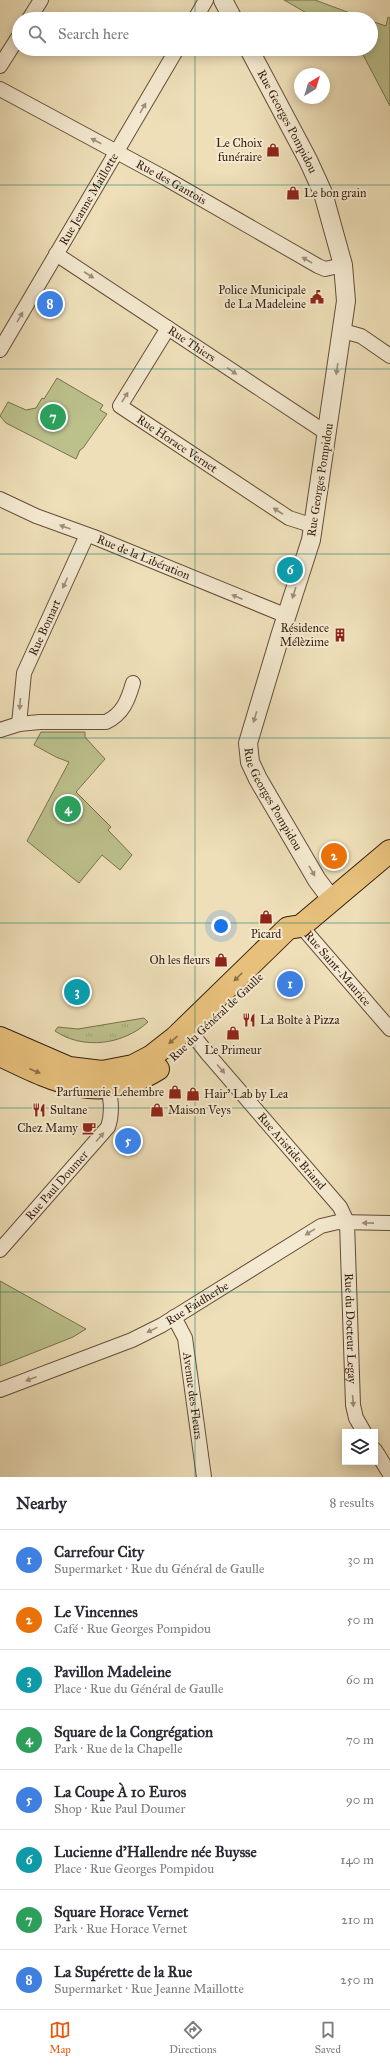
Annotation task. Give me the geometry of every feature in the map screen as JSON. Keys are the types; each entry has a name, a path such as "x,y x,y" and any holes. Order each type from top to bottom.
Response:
{"main road":[{"name":"Rue du Général de Gaulle","path":"0,1038 61,1065 84,1071 106,1080 130,1084 168,1062 192,1032 298,939 301,926 390,851"},
{"name":"Rue du Général de Gaulle","path":"0,1055 72,1085 106,1080"}],"street":[{"path":"33,12 41,0"},
{"path":"199,12 206,0"},
{"path":"223,0 229,12"},
{"path":"0,66 12,47"},
{"name":"Rue Jeanne Maillotte","path":"0,350 173,56"},
{"name":"Rue Georges Pompidou","path":"253,56 302,148 324,194 343,264 346,301 343,331 314,526 310,546 250,735 248,751 250,762 258,779 317,880 332,900"},
{"name":"Rue des Gantois","path":"0,89 117,152 318,266 325,268 343,264"},
{"name":"Rue Thiers","path":"56,254 328,434"},
{"name":"Rue Horace Vernet","path":"168,328 120,406 289,518 314,526"},
{"path":"343,331 361,336 390,356"},
{"name":"Rue de la Libération","path":"0,499 36,516 87,535 287,616"},
{"name":"Rue Bomart","path":"19,724 24,673 87,535"},
{"path":"0,730 19,724 53,721 106,722 115,717 125,706 132,683"},
{"name":"Rue Saint-Maurice","path":"301,926 390,1029"},
{"name":"Rue Aristide Briand","path":"192,1032 336,1199 347,1222"},
{"name":"Rue Paul Doumer","path":"0,1250 105,1132 111,1118 106,1080"},
{"name":"Rue du Docteur Legay","path":"347,1222 353,1405 356,1418 362,1429"},
{"name":"Rue Faidherbe","path":"0,1390 132,1340 174,1318 314,1229 329,1223 390,1223"},
{"name":"Avenue des Fleurs","path":"174,1318 185,1338 204,1477"},
{"path":"378,1455 390,1474"}],"green space":[{"path":"284,0 315,0 347,12 305,12"},
{"path":"388,17 390,18 390,106 364,56 378,56 378,23 386,26"},
{"path":"57,378 103,405 100,410 107,414 83,448 80,450 76,459 6,423 0,416 8,402 26,410 36,408 42,398 44,399"},
{"path":"41,732 85,732 85,737 105,759 76,792 111,827 108,830 132,855 120,870 102,855 79,883 27,841 69,762 34,745"},
{"path":"144,1018 148,1022 138,1030 127,1036 103,1042 90,1043 78,1041 55,1031 58,1027 78,1029"},
{"path":"0,1281 86,1329 73,1337 0,1366"}],"place":[{"name":"Le Choix funéraire","path":"273,150"},
{"name":"Le bon grain","path":"293,193"},
{"name":"Police Municipale de La Madeleine","path":"317,297"},
{"name":"La Supérette de la Rue","path":"50,304"},
{"name":"Square Horace Vernet","path":"53,417"},
{"name":"Lucienne d'Hallendre née Buysse","path":"290,570"},
{"name":"Résidence Mélèzime","path":"340,635"},
{"name":"Square de la Congrégation","path":"68,809"},
{"name":"Le Vincennes","path":"334,856"},
{"name":"Picard","path":"266,917"},
{"name":"Oh les fleurs","path":"221,960"},
{"name":"Carrefour City","path":"290,984"},
{"name":"Pavillon Madeleine","path":"77,992"},
{"name":"La Boîte à Pizza","path":"249,1020"},
{"name":"Le Primeur","path":"233,1033"},
{"name":"Parfumerie Lehembre","path":"175,1092"},
{"name":"Hair' Lab by Lea","path":"193,1094"},
{"name":"Sultane","path":"39,1110"},
{"name":"Maison Veys","path":"157,1110"},
{"name":"Chez Mamy","path":"89,1128"},
{"name":"La Coupe À 10 Euros","path":"128,1141"}]}
